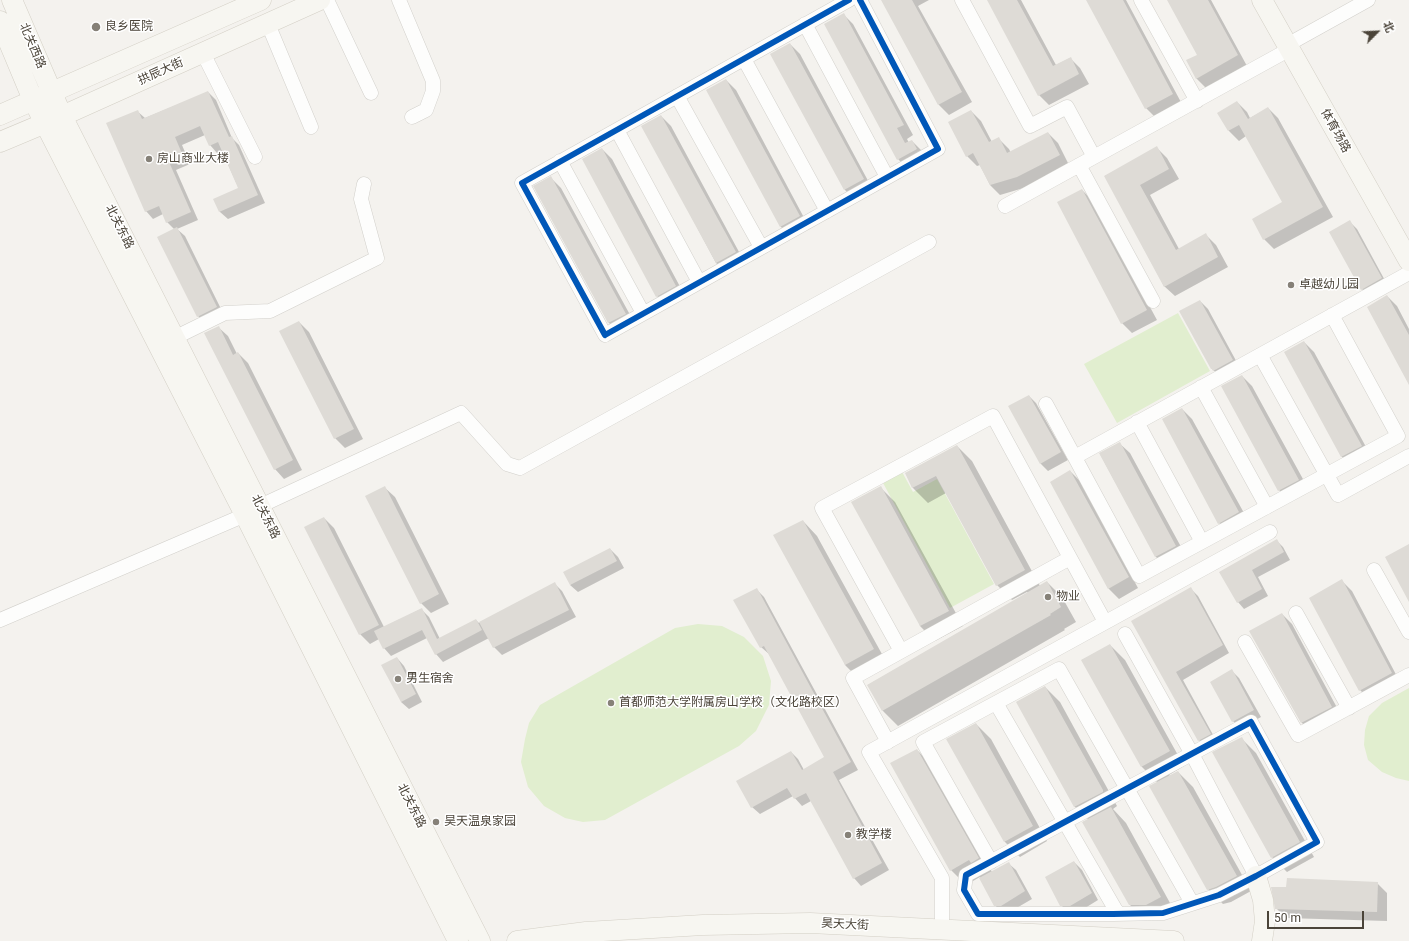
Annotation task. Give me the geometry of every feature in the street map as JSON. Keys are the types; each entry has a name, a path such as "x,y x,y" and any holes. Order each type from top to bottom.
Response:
{"main road":[{"name":"北关西路","path":"12,0 51,92"},
{"path":"0,115 261,0"},
{"name":"拱辰大街","path":"0,142 320,0"},
{"name":"体育场路","path":"1262,0 1409,261"},
{"name":"北关西路","path":"0,21 33,100"},
{"name":"北关东路","path":"51,92 54,119 252,510 480,941"},
{"name":"北关东路","path":"33,100 54,119 174,338 252,510 458,941"},
{"path":"1256,876 1263,900 1265,922 1262,941"},
{"name":"昊天大街","path":"518,941 586,932 703,925 810,923 1174,941"}],"street":[{"path":"327,0 371,93"},
{"path":"399,0 433,81 433,91 426,110 412,117"},
{"path":"849,0 522,182 605,335 938,149 860,0"},
{"path":"962,0 1030,126 1067,107 1094,157"},
{"path":"1141,0 1196,101"},
{"path":"1005,206 1196,101 1368,0"},
{"path":"268,24 310,126"},
{"path":"805,24 888,177"},
{"path":"203,53 255,157"},
{"path":"744,59 827,211"},
{"path":"677,96 761,248"},
{"path":"617,130 699,282"},
{"path":"560,161 643,313"},
{"path":"1080,165 1153,302"},
{"path":"174,338 225,313 270,311 377,258 361,199 364,184"},
{"path":"0,620 252,510 461,413 506,464 520,468 929,242"},
{"path":"1075,457 1409,273"},
{"path":"1046,404 1139,576 1398,436 1332,316"},
{"path":"1260,355 1338,495 1409,456"},
{"path":"1201,387 1267,507"},
{"path":"901,651 822,508 993,416 1105,622"},
{"path":"1137,422 1202,542"},
{"path":"942,929 942,878 869,752 1270,532"},
{"path":"888,742 853,678 1070,558"},
{"path":"1374,570 1409,632"},
{"path":"1296,613 1350,708"},
{"path":"1125,634 1192,754 1256,876"},
{"path":"1245,642 1298,735 1409,675"},
{"path":"991,862 923,742 1059,669 1192,904"},
{"path":"996,702 1118,914"},
{"path":"1251,722 1317,842 1219,895 1163,913 978,914 964,890 966,875 1127,789 1251,722"}],"green space":[{"path":"1178,313 1210,371 1117,423 1084,364"},
{"path":"901,470 913,492 937,479 994,584 950,608 882,481"},
{"path":"698,624 722,626 744,637 763,656 771,681 769,705 756,731 739,746 605,820 583,822 565,818 544,806 528,787 521,762 529,723 540,705 675,628"},
{"path":"1409,688 1409,781 1396,778 1382,772 1368,760 1364,745 1365,730 1369,716 1382,703"}],"building":[{"path":"881,0 912,0 962,92 938,105"},
{"path":"987,0 1017,0 1053,66 1071,57 1079,74 1038,96"},
{"path":"1086,0 1123,0 1173,94 1145,109"},
{"path":"1167,0 1208,0 1238,55 1196,79 1186,60 1197,55"},
{"path":"844,13 904,125 897,128 905,143 912,140 917,149 897,160 824,24"},
{"path":"790,43 864,179 844,190 770,54"},
{"path":"726,79 800,216 780,227 706,90"},
{"name":"房山商业大楼","path":"208,91 229,137 232,136 258,195 219,212 213,199 238,188 218,142 209,146 200,126 175,137 183,156 169,162 191,212 166,223 159,206 145,212 106,123 138,110 142,119"},
{"path":"1237,101 1248,119 1268,107 1323,207 1263,240 1252,219 1282,202 1239,125 1228,131 1217,113"},
{"path":"971,110 989,142 999,137 1007,153 1048,132 1060,155 1017,177 990,185 973,153 966,157 948,122"},
{"path":"661,115 736,252 716,263 641,126"},
{"path":"1157,146 1169,169 1140,185 1176,250 1206,233 1218,257 1164,287 1104,176"},
{"path":"602,148 676,286 656,297 582,159"},
{"path":"551,176 626,314 608,323 533,186"},
{"path":"1082,189 1147,310 1121,324 1057,202"},
{"path":"1350,220 1382,278 1361,290 1329,232"},
{"path":"177,227 217,307 197,317 157,237"},
{"path":"1387,295 1409,335 1409,385 1367,307"},
{"path":"1200,300 1233,360 1213,371 1179,311"},
{"path":"299,321 354,429 334,439 279,331"},
{"path":"219,326 233,355 238,352 293,460 274,470 204,333"},
{"path":"1304,341 1362,446 1341,457 1284,352"},
{"path":"1242,375 1299,480 1278,491 1221,386"},
{"path":"1029,395 1061,452 1040,464 1008,406"},
{"path":"1182,408 1239,512 1218,524 1162,419"},
{"path":"1120,442 1176,546 1155,557 1099,453"},
{"path":"957,445 1025,570 996,586 936,476 912,488 905,473"},
{"path":"1070,470 1129,577 1108,589 1050,482"},
{"path":"385,486 439,594 420,604 365,496"},
{"path":"881,486 949,611 920,626 851,502"},
{"path":"324,517 379,625 359,635 304,527"},
{"path":"803,520 874,649 845,665 773,535"},
{"path":"1277,539 1284,552 1252,570 1262,589 1237,603 1219,572"},
{"path":"1409,544 1409,602 1385,557"},
{"path":"610,548 617,561 570,585 563,572"},
{"path":"1342,579 1392,673 1359,691 1309,598"},
{"path":"1047,581 1061,607 1050,614 1051,615 882,711 867,685"},
{"path":"555,582 569,610 493,648 479,622"},
{"path":"1191,587 1223,645 1176,672 1211,734 1198,741 1131,621"},
{"path":"757,588 851,762 833,772 882,863 853,879 806,793 794,799 787,788 751,808 736,781 791,751 802,770 824,757 764,646 760,648 733,600"},
{"path":"422,608 437,639 476,619 482,630 435,655 422,630 383,649 374,631"},
{"path":"1282,613 1332,707 1301,723 1249,631"},
{"path":"1110,644 1170,751 1141,767 1081,660"},
{"name":"男生宿舍","path":"397,657 416,694 401,702 381,665"},
{"path":"1232,669 1254,710 1232,722 1210,682"},
{"path":"1045,686 1103,790 1103,792 1074,807 1016,702"},
{"path":"976,723 1033,826 1004,842 946,739"},
{"path":"1242,737 1300,842 1271,858 1212,752"},
{"path":"917,749 979,858 971,863 969,860 950,871 890,763"},
{"path":"1178,771 1237,876 1207,890 1149,786"},
{"path":"1111,807 1161,897 1146,905 1129,905 1082,822"},
{"path":"1074,861 1092,893 1070,906 1060,906 1045,877"},
{"path":"1009,862 1025,891 1001,906 994,906 979,878"},
{"path":"1287,878 1378,882 1377,912 1275,909 1271,887 1286,887"}],"cycle path":[{"path":"849,0 522,183 605,335 938,149 860,0"},
{"path":"1251,722 1317,842 1219,895 1163,913 978,914 964,890 966,875 1251,722"}],"place":[{"name":"良乡医院","path":"96,27"},
{"name":"房山商业大楼","path":"149,159"},
{"name":"卓越幼儿园","path":"1291,285"},
{"name":"物业","path":"1048,597"},
{"name":"男生宿舍","path":"398,679"},
{"name":"首都师范大学附属房山学校（文化路校区）","path":"611,703"},
{"name":"昊天温泉家园","path":"436,822"},
{"name":"教学楼","path":"848,835"}]}
